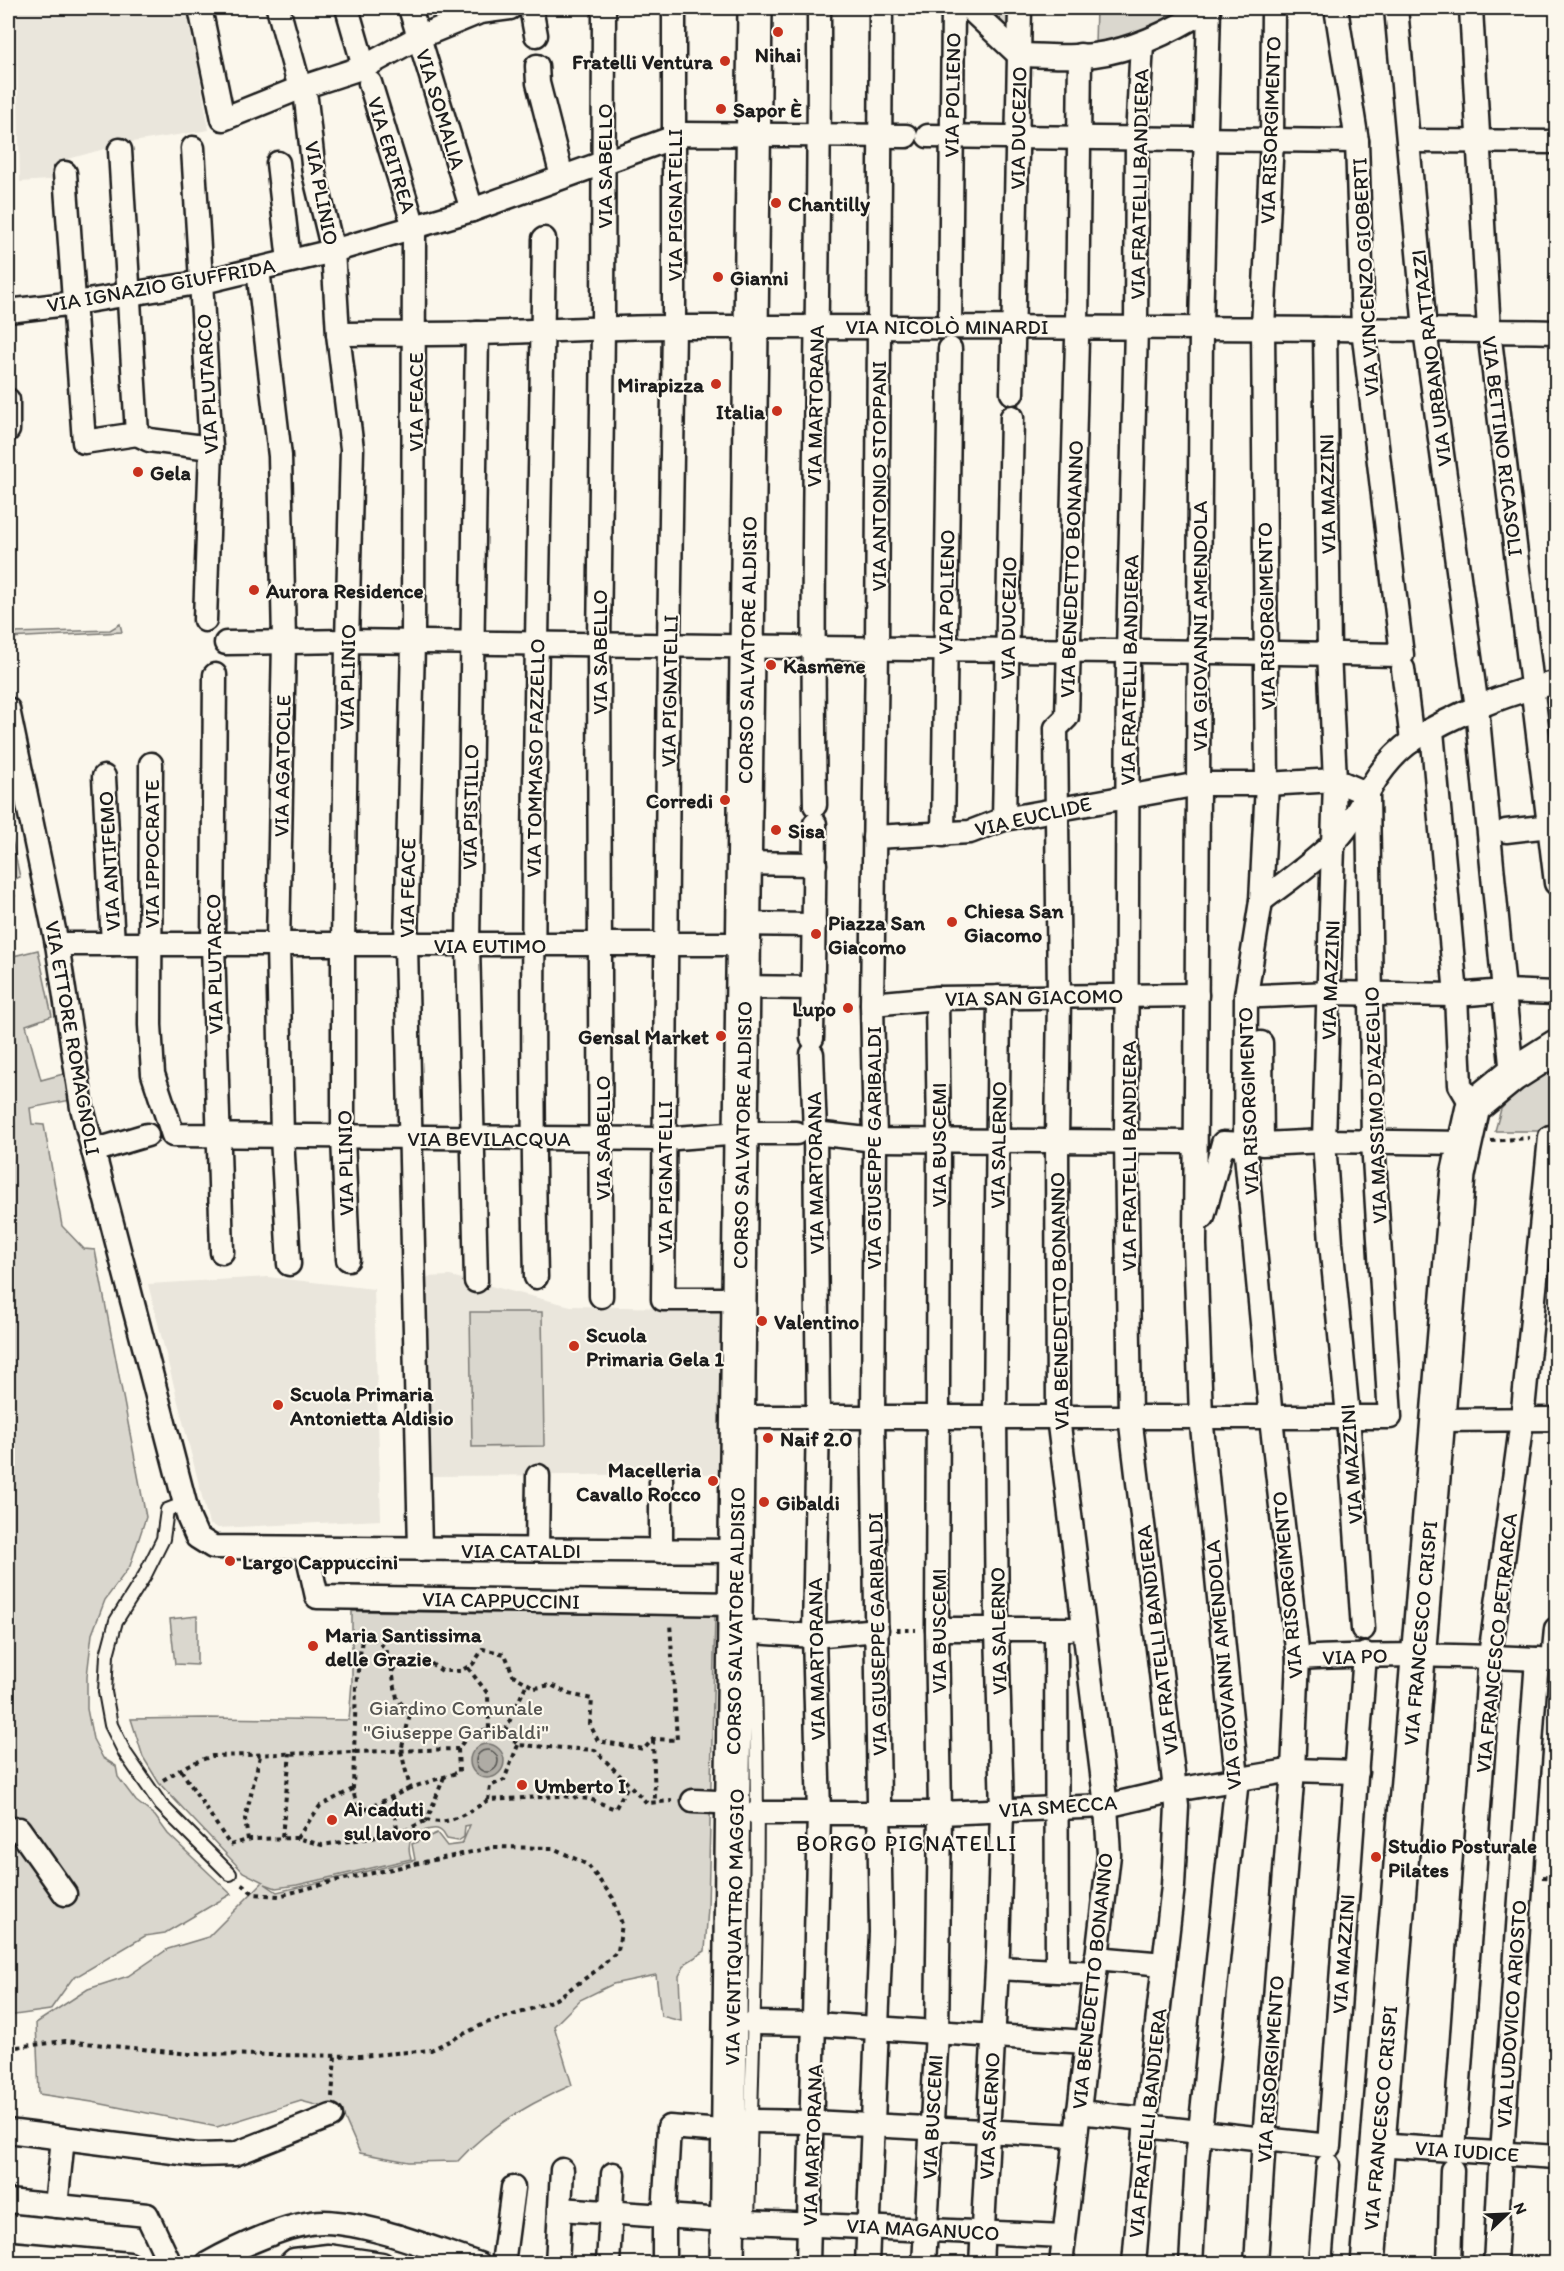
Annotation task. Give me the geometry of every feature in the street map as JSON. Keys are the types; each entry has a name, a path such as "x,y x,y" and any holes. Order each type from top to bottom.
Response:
{"street":[{"path":"200,8 223,119 367,75 419,37 480,12 510,8"},
{"name":"VIA PLINIO","path":"278,8 303,94 314,173 333,251 338,334 352,448 343,944 344,1137 348,1259"},
{"name":"VIA ERITREA","path":"347,8 414,227"},
{"name":"VIA SOMALIA","path":"410,8 472,210"},
{"path":"531,8 536,35"},
{"name":"VIA SABELLO","path":"601,1296 598,645 603,328 604,8"},
{"name":"VIA PIGNATELLI","path":"674,8 674,327 663,1299 739,1299"},
{"name":"CORSO SALVATORE ALDISIO","path":"727,2264 740,1133 744,987 743,863 756,8"},
{"name":"VIA MARTORANA","path":"807,2264 810,2223 819,1814 814,1636 818,1416 805,1133 812,1046 815,814 804,648 816,326 820,135 819,8"},
{"name":"VIA ANTONIO STOPPANI","path":"873,926 881,8"},
{"name":"VIA POLIENO","path":"943,835 953,8"},
{"path":"969,8 1019,55 1094,55 1142,43 1209,8"},
{"name":"VIA DUCEZIO","path":"1012,393 1020,8"},
{"name":"VIA GIOVANNI AMENDOLA","path":"1191,2264 1201,2132 1237,1779 1201,1416 1195,1245 1201,327 1209,8"},
{"name":"VIA RISORGIMENTO","path":"1256,2264 1293,1770 1298,1658 1271,1418 1245,996 1261,901 1267,784 1263,328 1272,139 1273,8"},
{"name":"VIA VINCENZO GIOBERTI","path":"1336,8 1357,141 1363,329 1402,662 1422,736 1456,995 1460,1085 1473,1107"},
{"name":"VIA URBANO RATTAZZI","path":"1396,8 1425,330 1477,708 1512,1075"},
{"name":"VIA BETTINO RICASOLI","path":"1471,8 1489,331 1557,883"},
{"name":"VIA FRATELLI BANDIERA","path":"1134,2264 1145,2123 1173,1886 1177,1806 1130,1416 1126,1141 1128,651 1136,327 1137,138 1142,43"},
{"name":"VIA BENEDETTO BONANNO","path":"1061,2264 1109,1855 1106,1806 1058,1417 1059,997 1056,728 1068,717 1077,333 1080,55"},
{"path":"537,66 538,82 562,177"},
{"name":"VIA IGNAZIO GIUFFRIDA","path":"8,311 75,303 203,282 333,251 472,210 683,134 906,136"},
{"path":"928,136 1357,141"},
{"path":"1409,141 1557,142"},
{"name":"VIA PLUTARCO","path":"193,148 212,448 206,620"},
{"path":"120,150 137,434"},
{"path":"278,163 289,261"},
{"path":"65,173 84,442 137,434 149,440 212,448"},
{"name":"VIA FEACE","path":"414,227 413,643 406,945 420,1550"},
{"name":"VIA TOMMASO FAZZELLO","path":"536,1277 533,944 544,239"},
{"name":"VIA AGATOCLE","path":"258,269 280,456 284,641 278,944 282,1137 289,1264"},
{"name":"VIA NICOLÒ MINARDI","path":"338,334 477,333 603,328 878,326 950,337 1014,326 1077,333 1136,327 1489,331 1555,339"},
{"name":"VIA MAZZINI","path":"1325,329 1329,652 1335,780 1324,1141 1331,1243 1348,1416 1363,1629"},
{"name":"VIA PISTILLO","path":"477,333 468,944 477,1281"},
{"path":"8,400 8,430"},
{"name":"VIA DUCEZIO","path":"1004,819 1012,417"},
{"path":"226,643 347,641 1115,651"},
{"path":"1141,651 1266,654 1329,652 1402,662"},
{"name":"VIA PLUTARCO","path":"215,675 213,944 222,1252"},
{"path":"1261,901 1333,844 1383,770 1422,736 1477,708 1534,687 1557,683"},
{"name":"VIA ETTORE ROMAGNOLI","path":"8,709 57,944 82,1108 185,1503"},
{"name":"VIA IPPOCRATE","path":"151,765 150,1025 153,1074 173,1135 218,1136"},
{"name":"VIA ANTIFEMO","path":"104,777 113,944"},
{"name":"VIA EUCLIDE","path":"874,837 970,832 1004,819 1199,784 1267,784 1335,780 1368,794"},
{"name":"VIA MASSIMO D'AZEGLIO","path":"1348,1416 1390,1417 1373,1142 1368,794"},
{"path":"1506,831 1550,826"},
{"path":"743,863 815,864"},
{"name":"VIA EUTIMO","path":"57,944 666,944 814,925"},
{"name":"VIA GIUSEPPE GARIBALDI","path":"867,2264 881,1932 873,1416 873,926"},
{"name":"VIA RISORGIMENTO","path":"1254,1144 1264,933"},
{"path":"744,987 813,988"},
{"path":"1260,996 1330,993 1456,995 1503,991 1557,993"},
{"name":"VIA SAN GIACOMO","path":"872,1004 938,998 1197,995"},
{"name":"VIA BUSCEMI","path":"924,2264 937,2032 940,1813 937,1629 938,998"},
{"name":"VIA SALERNO","path":"981,2264 998,1968 1002,1811 995,1417 999,998"},
{"path":"1473,1107 1512,1075 1557,1047"},
{"name":"VIA FRANCESCO CRISPI","path":"1368,2264 1458,1175 1473,1107"},
{"name":"VIA BEVILACQUA","path":"218,1136 664,1139 740,1133 805,1133 874,1140 1195,1142"},
{"path":"93,1151 147,1135"},
{"name":"VIA FRANCESCO PETRARCA","path":"1449,2264 1453,2160 1490,1656 1522,1420 1550,1137"},
{"path":"1254,1144 1324,1141 1465,1143"},
{"name":"VIA GIOVANNI AMENDOLA","path":"1195,1245 1223,1143 1254,1144"},
{"path":"738,1419 818,1416 1271,1418 1348,1416"},
{"path":"1438,1420 1557,1419"},
{"path":"537,1549 538,1476"},
{"path":"661,1479 661,1551"},
{"path":"185,1503 197,1537 213,1547 306,1548"},
{"name":"VIA CATALDI","path":"306,1548 736,1551"},
{"name":"VIA CAPPUCCINI","path":"306,1548 317,1597 735,1604"},
{"path":"937,1629 1083,1629"},
{"path":"1056,1629 1057,1970"},
{"name":"VIA LUDOVICO ARIOSTO","path":"1495,2264 1501,2161 1549,1660 1557,1629"},
{"path":"753,1632 814,1636 877,1630"},
{"name":"VIA MAZZINI","path":"1320,2264 1365,1654"},
{"name":"VIA PO","path":"1298,1658 1418,1654 1549,1660"},
{"name":"VIA SMECCA","path":"756,1814 940,1813 1106,1806 1175,1790 1293,1770 1357,1772"},
{"path":"683,1801 717,1803"},
{"path":"8,1830 19,1829 65,1894"},
{"path":"998,1968 1057,1970 1095,1965 1164,1964"},
{"path":"754,2023 815,2024 1086,2042"},
{"path":"1078,2112 1201,2132 1264,2139 1328,2155"},
{"path":"8,2131 197,2155 235,2154 331,2115"},
{"path":"751,2121 812,2122 1075,2136"},
{"path":"664,2264 669,2127 709,2130"},
{"path":"56,2206 63,2138"},
{"name":"VIA IUDICE","path":"1377,2145 1453,2160 1501,2161 1557,2157"},
{"path":"557,2264 562,2170"},
{"path":"608,2264 613,2174"},
{"path":"503,2264 513,2188"},
{"path":"8,2201 147,2215 170,2264"},
{"path":"560,2209 709,2219"},
{"path":"207,2264 252,2253 280,2230 302,2224 323,2222 356,2225 479,2264"},
{"name":"VIA MAGANUCO","path":"748,2222 1063,2236"},
{"path":"8,2264 8,2254 129,2264"},
{"path":"290,2264 294,2260 328,2256 382,2264"}],"lane":[{"path":"185,1503 167,1510 163,1539 145,1575 116,1621 106,1655 105,1692 111,1725 125,1753 161,1805 230,1874"},
{"name":"VIA VENTIQUATTRO MAGGIO","path":"748,2222 754,2023 756,1814 753,1632"}],"path":[{"path":"814,925 873,926"},
{"path":"1465,1143 1550,1137"},
{"path":"653,1739 677,1740 669,1617"},
{"path":"877,1630 937,1629"},
{"path":"410,1788 401,1751 410,1715 397,1698 386,1648 363,1631 356,1687 352,1789 358,1814 410,1788 459,1773 458,1749 469,1734 489,1729 505,1731 518,1745 595,1749 647,1803 683,1801"},
{"path":"392,1671 403,1660 426,1660 442,1671 460,1671 473,1664 483,1649 505,1654 513,1675 536,1688 551,1685 569,1694 592,1699 590,1724 598,1741 644,1749 653,1739"},
{"path":"468,1668 488,1694 489,1729"},
{"path":"505,1731 527,1683"},
{"path":"653,1739 655,1802"},
{"path":"488,1800 490,1786 504,1780 518,1745"},
{"path":"163,1780 188,1765 212,1756 458,1749"},
{"path":"282,1837 290,1754"},
{"path":"248,1840 245,1820 260,1755"},
{"path":"181,1770 230,1845 248,1840 282,1837 297,1838 322,1845 398,1834 427,1820 444,1777"},
{"path":"427,1820 436,1823 464,1815 488,1800 561,1796 590,1799 615,1809 629,1784"},
{"path":"297,1838 320,1806 352,1789"},
{"path":"392,1797 398,1834"},
{"path":"8,2048 66,2041 189,2054 360,2056 431,2050 486,2024 556,1999 597,1970 618,1951 621,1924 614,1899 588,1865 553,1848 495,1847 334,1881 279,1896 254,1894 230,1874"},
{"path":"331,2115 335,2056"}],"shaded area":[{"path":"16,8 188,8 209,130 126,143 61,161 62,179 20,182"},
{"name":"Scuola Primaria Gela 1","path":"450,1276 571,1306 724,1309 721,1474 428,1476 423,1277"},
{"name":"Scuola Primaria Antonietta Aldisio","path":"268,1277 374,1289 381,1520 218,1528 209,1524 148,1284"}],"green space":[{"path":"983,8 1013,8 1012,38"},
{"path":"1096,8 1186,8 1138,35 1095,45"},
{"path":"8,601 10,601 14,633 110,630 120,624 122,632 8,638"},
{"path":"8,822 20,877 10,881 15,896 8,899"},
{"path":"38,950 52,1016 26,1025 41,1080 67,1073 71,1100 30,1108 32,1124 44,1125 62,1226 84,1249 95,1250 146,1517 130,1566 105,1600 92,1634 87,1676 87,1709 93,1739 103,1758 116,1766 118,1777 136,1801 155,1816 168,1834 231,1894 165,1933 145,1936 72,1979 50,2010 8,2016 8,954 9,957"},
{"path":"1556,1066 1556,1131 1495,1131 1501,1109 1519,1090"},
{"path":"470,1312 542,1312 544,1446 472,1447"},
{"name":"Giardino Comunale \"Giuseppe Garibaldi\"","path":"352,1611 715,1616 705,1951 686,1963 679,1976 681,2021 661,2016 656,1975 613,1984 580,2000 554,2026 572,2085 510,2117 483,2137 458,2161 409,2162 360,2153 342,2112 301,2101 217,2127 39,2094 36,2023 88,1989 128,1976 168,1949 208,1937 263,1882 243,1872 159,1783 143,1757 131,1719 349,1720 352,1682","holes":["470,1825 462,1844 447,1846 437,1833 412,1844 415,1860 277,1892 265,1884 276,1888 297,1885 411,1859 409,1847 412,1837 430,1829 439,1830 447,1839 458,1841 464,1837 465,1826"]},
{"path":"197,1616 197,1665 175,1664 170,1619"}],"water":[{"path":"487,1744 499,1749 504,1761 499,1773 487,1778 475,1773 470,1761 475,1749"}],"place":[{"name":"Nihai","path":"778,32"},
{"name":"Fratelli Ventura","path":"725,61"},
{"name":"Sapor È","path":"721,109"},
{"name":"Chantilly","path":"776,203"},
{"name":"Gianni","path":"718,277"},
{"name":"Mirapizza","path":"716,384"},
{"name":"Italia","path":"777,411"},
{"name":"Gela","path":"138,472"},
{"name":"Aurora Residence","path":"254,590"},
{"name":"Kasmene","path":"771,665"},
{"name":"Corredi","path":"725,800"},
{"name":"Sisa","path":"776,830"},
{"name":"Chiesa San Giacomo","path":"952,922"},
{"name":"Piazza San Giacomo","path":"816,934"},
{"name":"Lupo","path":"848,1008"},
{"name":"Gensal Market","path":"721,1036"},
{"name":"Valentino","path":"762,1321"},
{"name":"Scuola Primaria Gela 1","path":"574,1346"},
{"name":"Scuola Primaria Antonietta Aldisio","path":"278,1405"},
{"name":"Naif 2.0","path":"768,1438"},
{"name":"Macelleria Cavallo Rocco","path":"713,1481"},
{"name":"Gibaldi","path":"764,1502"},
{"name":"Largo Cappuccini","path":"230,1561"},
{"name":"Maria Santissima delle Grazie","path":"313,1646"},
{"name":"Umberto I","path":"522,1785"},
{"name":"Ai caduti sul lavoro","path":"332,1820"},
{"name":"Studio Posturale Pilates","path":"1376,1857"}],"district":[{"name":"BORGO PIGNATELLI","path":"907,1843"}]}
